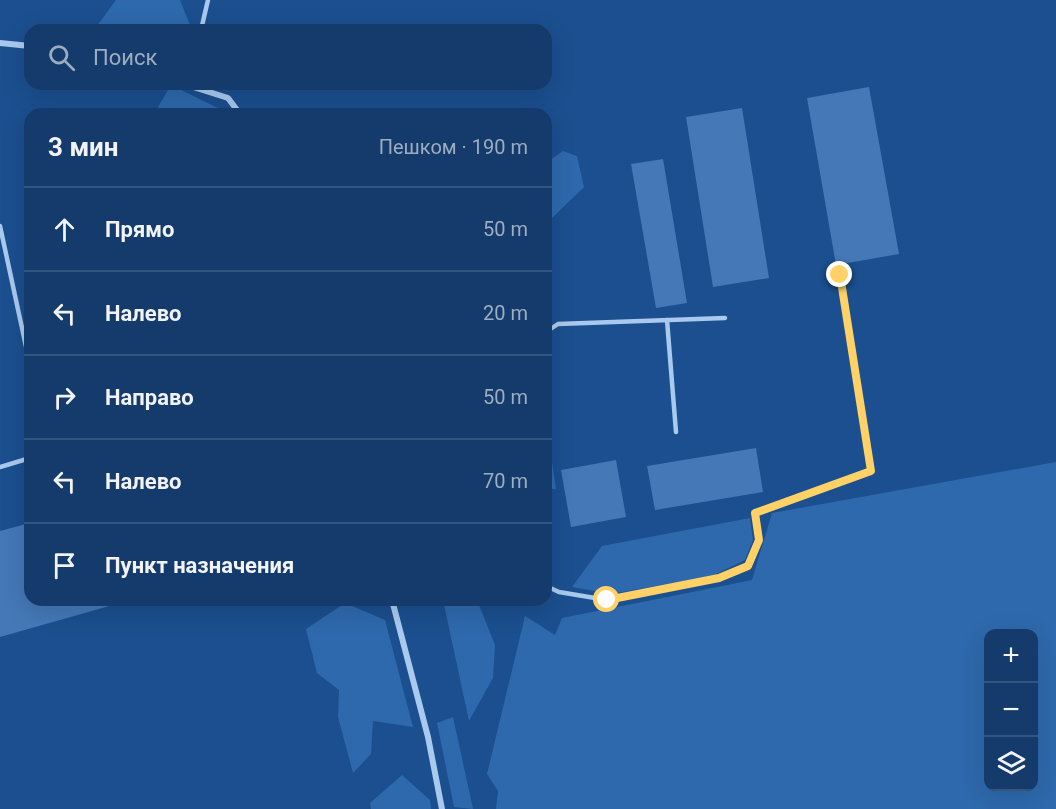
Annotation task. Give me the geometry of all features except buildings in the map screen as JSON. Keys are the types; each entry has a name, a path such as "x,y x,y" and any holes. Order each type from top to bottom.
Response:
{"street":[{"path":"0,44 24,46"},
{"path":"204,90 228,98 236,108"},
{"path":"394,606 428,737 442,809"}],"lane":[{"path":"202,24 208,0"},
{"path":"0,226 24,337"},
{"path":"552,589 607,600 719,578 748,566 759,540 755,513 871,471 840,275"},
{"path":"552,328 558,324 725,318"},
{"path":"667,320 675,432"},
{"path":"0,467 24,460"}],"shaded area":[{"path":"116,0 180,0 190,24 98,24"},
{"path":"168,90 181,90 218,108 159,108"},
{"path":"563,151 577,156 584,187 552,218 552,159"},
{"path":"552,462 556,489 552,489"},
{"path":"1056,462 1056,809 496,809 498,791 487,774 525,616 555,635 562,618 752,580 772,513"},
{"path":"750,518 753,540 745,560 712,576 611,594 572,587 602,546"},
{"path":"340,606 352,606 385,620 413,727 373,721 371,754 353,773 338,717 339,690 317,673 306,629"},
{"path":"444,606 479,606 495,645 493,678 469,721"},
{"path":"453,717 473,809 454,807 437,723"},
{"path":"402,775 430,800 431,809 371,809 370,803"}],"route":[{"path":"607,600 719,578 748,566 759,540 755,513 871,471 840,275"}]}
